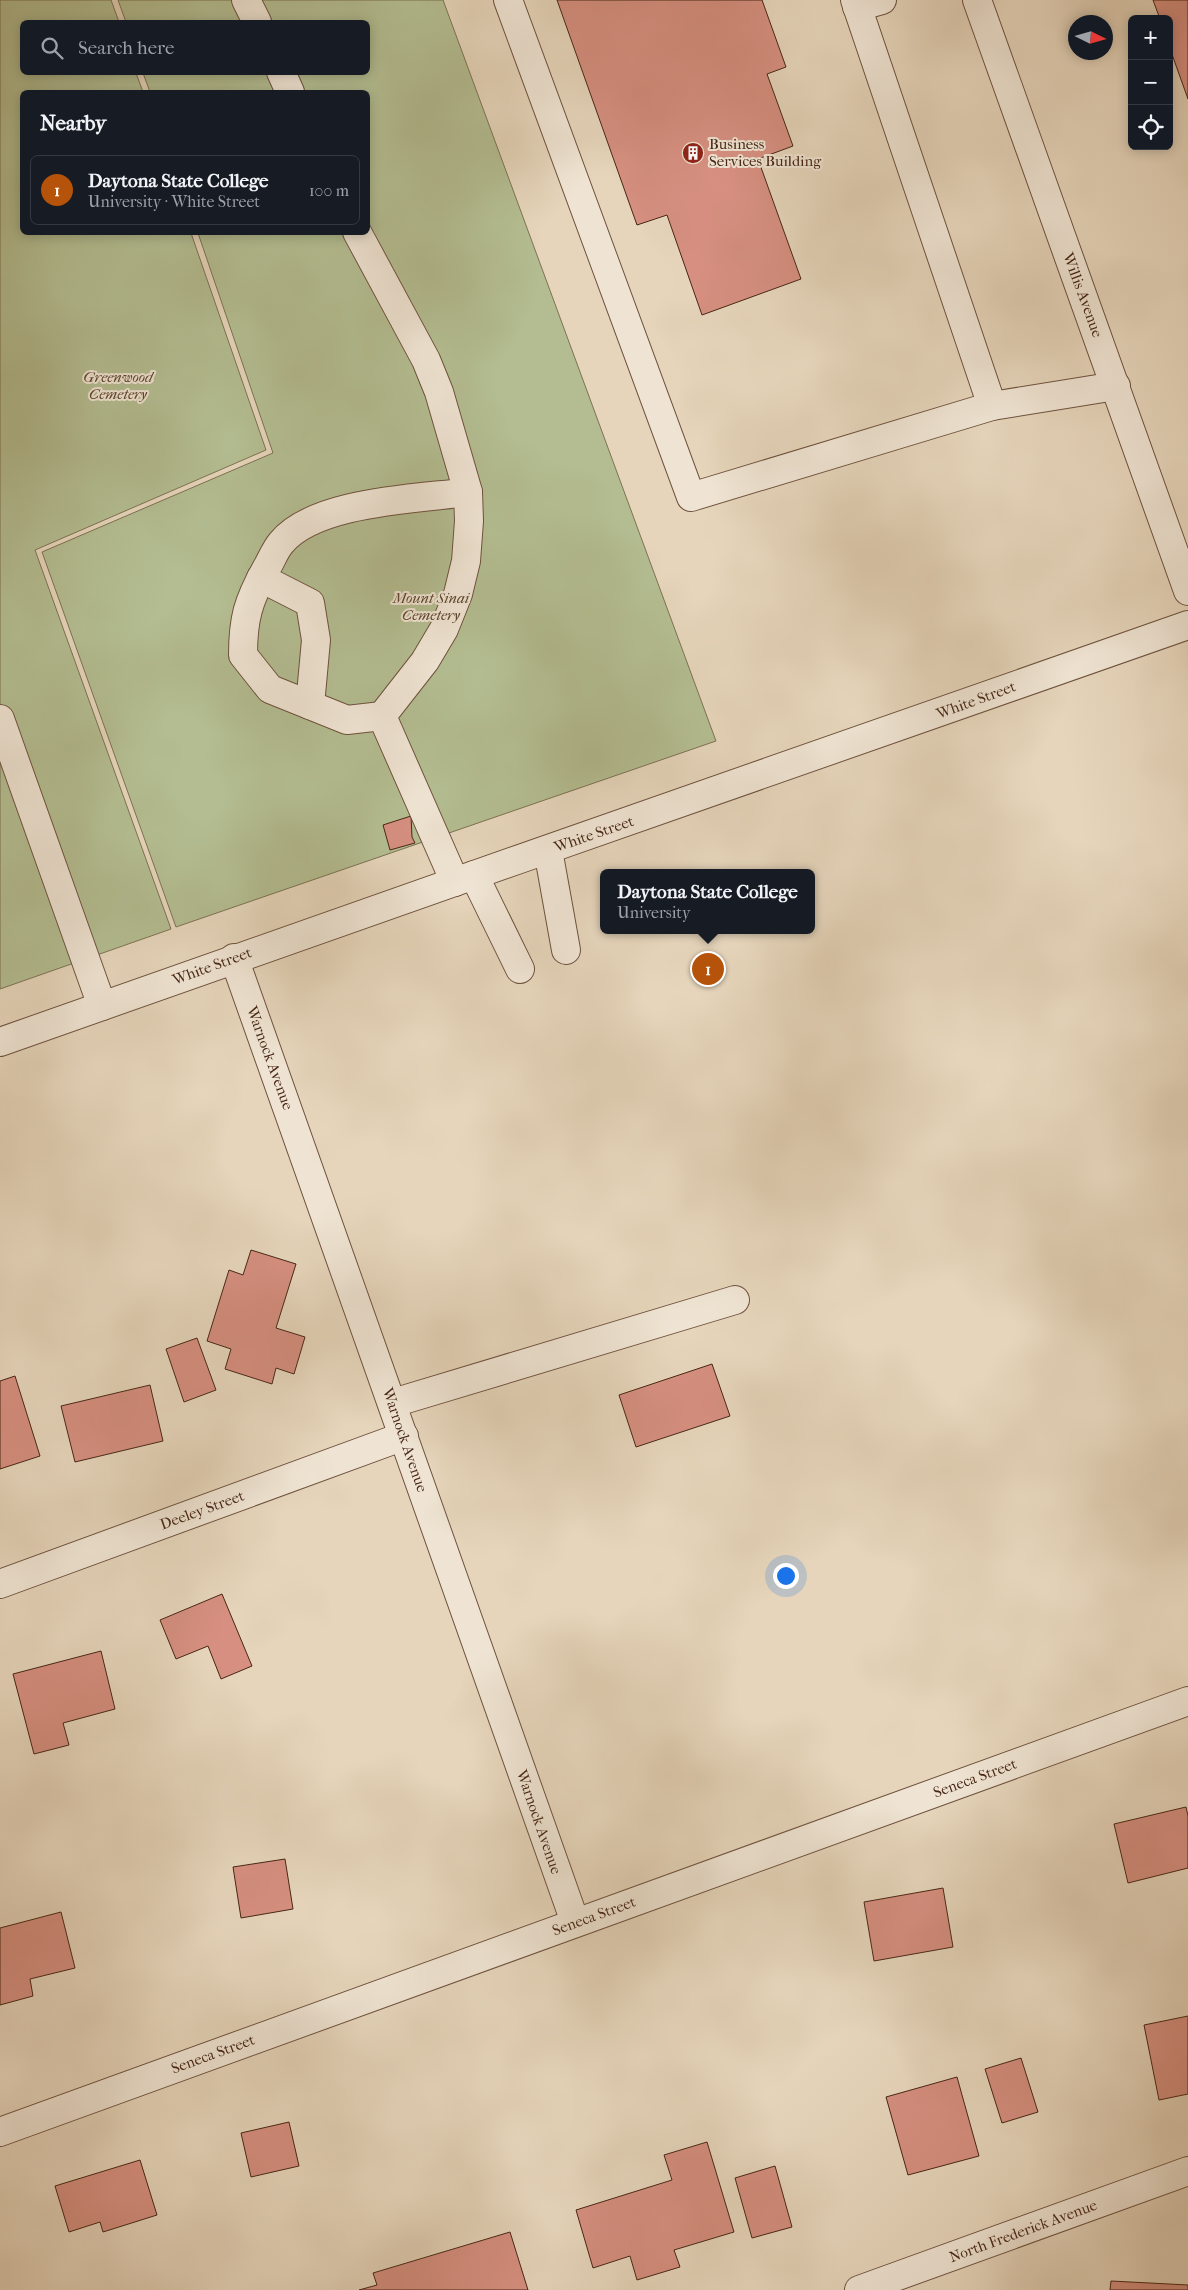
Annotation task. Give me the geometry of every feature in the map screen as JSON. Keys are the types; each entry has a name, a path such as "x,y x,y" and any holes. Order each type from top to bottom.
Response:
{"street":[{"path":"246,0 256,20"},
{"path":"508,0 691,497 992,406 1116,386"},
{"name":"Willis Avenue","path":"977,0 1188,591"},
{"path":"864,2 992,406"},
{"path":"282,75 289,90"},
{"path":"359,235 430,368 440,392 468,492 469,521 466,561 458,594 444,629 425,661 382,716 348,720 270,689 243,655 243,633 246,609 281,542 305,523 325,514 358,507 468,492"},
{"path":"261,578 310,603 316,640 310,705"},
{"name":"White Street","path":"0,1042 234,958 548,850 1188,625"},
{"path":"382,716 464,879 520,969"},
{"path":"0,718 102,1006"},
{"path":"548,850 566,950"},
{"name":"Warnock Avenue","path":"234,958 574,1922"},
{"path":"392,1403 735,1300"},
{"name":"Deeley Street","path":"0,1584 404,1436"},
{"name":"Seneca Street","path":"0,2132 574,1922 1188,1701"},
{"name":"North Frederick Avenue","path":"859,2290 1188,2171"}],"green space":[{"name":"Greenwood Cemetery","path":"0,0 111,0 118,20 20,20 20,75 137,75 142,90 20,90 20,235 192,235 266,450 35,550 171,929 0,989"},
{"name":"Mount Sinai Cemetery","path":"118,0 443,0 716,741 176,927 42,552 273,453 199,235 370,235 370,90 149,90 144,75 370,75 370,20 125,20"}],"building":[{"name":"Business Services Building","path":"557,0 762,0 786,67 767,74 793,146 758,159 801,279 702,315 667,215 637,225"},
{"path":"1153,0 1188,0 1188,99 1173,57 1173,15 1159,15"},
{"path":"411,816 412,837 415,843 390,850 383,825"},
{"path":"251,1250 296,1264 276,1328 305,1337 294,1374 276,1368 272,1384 225,1369 231,1349 207,1341 229,1270 243,1275"},
{"path":"197,1338 216,1390 184,1402 166,1349"},
{"path":"712,1364 730,1416 636,1447 619,1395"},
{"path":"15,1376 40,1456 0,1469 0,1381"},
{"path":"150,1385 163,1441 75,1462 61,1406"},
{"path":"222,1594 252,1666 221,1679 208,1646 176,1659 160,1620"},
{"path":"101,1651 115,1709 63,1723 69,1745 34,1754 13,1674"},
{"path":"1186,1807 1188,1816 1188,1868 1128,1883 1114,1824"},
{"path":"285,1859 293,1909 241,1918 233,1867"},
{"path":"943,1888 953,1947 874,1961 864,1902"},
{"path":"61,1912 75,1968 30,1979 33,1996 0,2005 0,1928"},
{"path":"1188,2016 1188,2094 1159,2100 1144,2025"},
{"path":"1021,2058 1038,2112 1002,2123 985,2069"},
{"path":"957,2077 979,2156 908,2175 886,2097"},
{"path":"289,2122 299,2166 251,2177 241,2133"},
{"path":"707,2142 734,2232 674,2250 680,2267 637,2280 630,2256 593,2268 576,2210 672,2180 664,2155"},
{"path":"140,2160 157,2215 103,2232 100,2222 69,2232 55,2186"},
{"path":"775,2166 792,2227 752,2238 735,2178"},
{"path":"510,2232 528,2290 359,2290 377,2285 373,2273"},
{"path":"1111,2281 1188,2285 1188,2290 1110,2290"}],"place":[{"name":"Business Services Building","path":"693,153"},
{"name":"Daytona State College","path":"708,969"}]}
